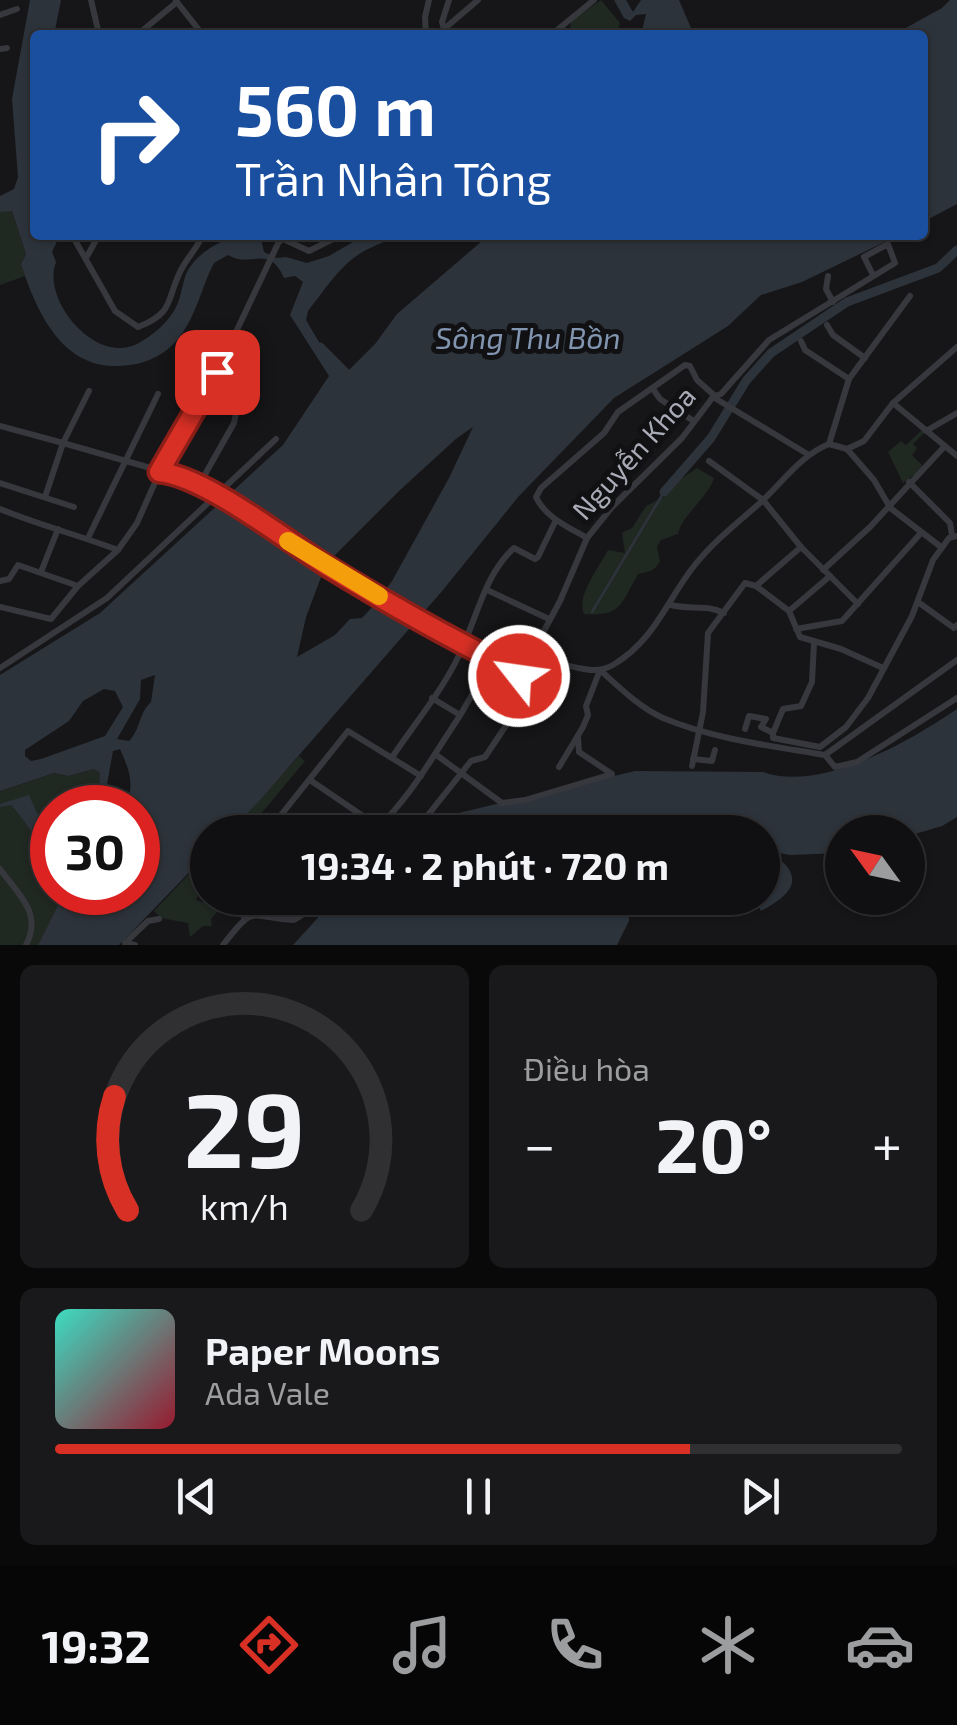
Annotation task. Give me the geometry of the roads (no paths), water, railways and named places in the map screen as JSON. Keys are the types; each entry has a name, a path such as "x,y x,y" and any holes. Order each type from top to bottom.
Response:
{"street":[{"path":"91,0 98,30"},
{"path":"426,30 429,0"},
{"path":"450,0 442,22 444,29 478,0"},
{"path":"556,30 594,0"},
{"path":"143,30 176,1 199,30"},
{"path":"0,15 17,10"},
{"path":"75,240 115,311 130,324 141,327 167,308 181,271 200,240"},
{"path":"85,260 97,240"},
{"path":"50,619 78,586 118,550 138,523 159,472 223,361 280,241 308,251 331,240"},
{"path":"586,538 556,520 536,500 541,488 604,433 618,412 687,365 696,380 715,396 738,379 769,340 895,263 888,244 864,256 873,275"},
{"path":"828,276 826,289 833,302"},
{"path":"559,767 588,716 586,706 600,670 617,663 636,645 670,605 691,568 714,543 809,455 829,444 849,379 910,296"},
{"path":"827,325 833,335 865,358"},
{"path":"801,341 805,350 849,379"},
{"path":"847,449 864,440 893,403 954,349 957,358"},
{"path":"652,390 692,420"},
{"path":"45,496 63,442 89,391"},
{"path":"88,538 158,394"},
{"name":"Nguyễn Khoa","path":"530,657 586,538 682,438 692,420 715,396 809,455"},
{"path":"202,487 234,423 238,403"},
{"path":"893,403 957,456"},
{"path":"926,431 957,413"},
{"path":"0,426 202,487 327,566 504,663 519,675 511,696 517,708 485,757 472,760 428,815"},
{"path":"0,668 90,611 276,439"},
{"path":"829,444 847,449 874,480 888,505 941,547"},
{"path":"790,612 944,448"},
{"path":"709,462 763,500 801,547 858,604"},
{"path":"814,642 812,682 801,706 783,708 773,738 820,747 846,727 868,698 918,602 941,547 954,536 950,523 909,482"},
{"path":"0,483 74,507"},
{"path":"0,509 48,529 118,550"},
{"path":"393,756 464,644 486,590 512,549 538,557 556,520"},
{"path":"41,572 58,530"},
{"path":"796,629 842,621 920,534"},
{"path":"756,586 801,547"},
{"path":"0,581 8,579 16,565 78,586"},
{"path":"714,750 712,760 692,762 708,679 708,633 745,584 756,586 790,612 799,636 882,668"},
{"path":"486,590 549,619"},
{"path":"918,602 954,628 957,625"},
{"path":"670,605 710,607 724,613"},
{"path":"0,607 50,619 59,631"},
{"path":"389,815 422,776 484,678 504,663 530,657 600,670 661,717 699,729 825,755 834,767 857,762 957,698"},
{"path":"825,755 957,660"},
{"path":"432,698 460,715"},
{"path":"745,729 749,712 766,719 761,728 773,733"},
{"path":"281,815 348,731 422,776"},
{"path":"435,754 504,803 612,774 580,752 578,736"},
{"path":"310,780 356,815"},
{"path":"0,869 30,912 34,929 26,945"},
{"path":"223,945 244,918 256,915"},
{"path":"266,915 294,920 302,915"},
{"path":"124,944 148,920 159,918"},
{"path":"124,944 135,945"}],"water":[{"name":"Sông Thu Bồn","path":"30,0 61,0 55,30 30,30 30,240 58,240 52,252 56,262 56,293 75,325 105,345 121,348 137,344 160,328 178,303 184,279 194,262 226,240 261,240 264,252 307,263 356,240 392,240 348,262 308,311 306,320 333,366 349,370 397,314 483,240 889,240 802,282 761,295 728,326 614,398 519,496 443,590 245,815 190,815 190,872 160,903 160,785 130,785 120,749 113,751 107,785 99,785 100,773 94,769 68,776 54,773 0,791 0,675 100,613 283,445 329,376 290,315 303,282 295,276 284,278 266,259 245,260 228,255 214,263 189,322 162,354 136,364 107,366 71,351 36,303 21,264 26,254 12,211 0,212 0,196 14,189 18,177 12,99","holes":["473,427 392,581 362,618 350,619 335,635 297,657 306,617 326,564 399,491","155,675 151,702 129,741 117,739 140,699 141,680","104,689 115,691 123,707 105,736 41,759 31,761 25,756 25,750 69,721 83,701"]},
{"path":"614,0 626,0 633,12 641,0 679,0 692,30 642,30 646,14 636,15 630,21"},
{"path":"950,0 957,0 957,204 928,219 928,30 902,30"},
{"path":"957,709 957,817 925,831 925,815 825,815 825,854 780,853 780,815 450,815 635,771 811,776 864,760"},
{"path":"29,795 30,830 11,805 0,804"},
{"path":"783,862 792,878 788,891 780,899"},
{"name":"Sông Thu Bồn","path":"53,915 148,915 119,945 38,945"},
{"path":"320,915 629,915 617,945 293,945"}],"waterway":[{"path":"664,492 711,438 746,381 771,353 847,302 938,268 957,250"},
{"path":"320,347 351,378"},
{"path":"592,612 664,492"}]}
